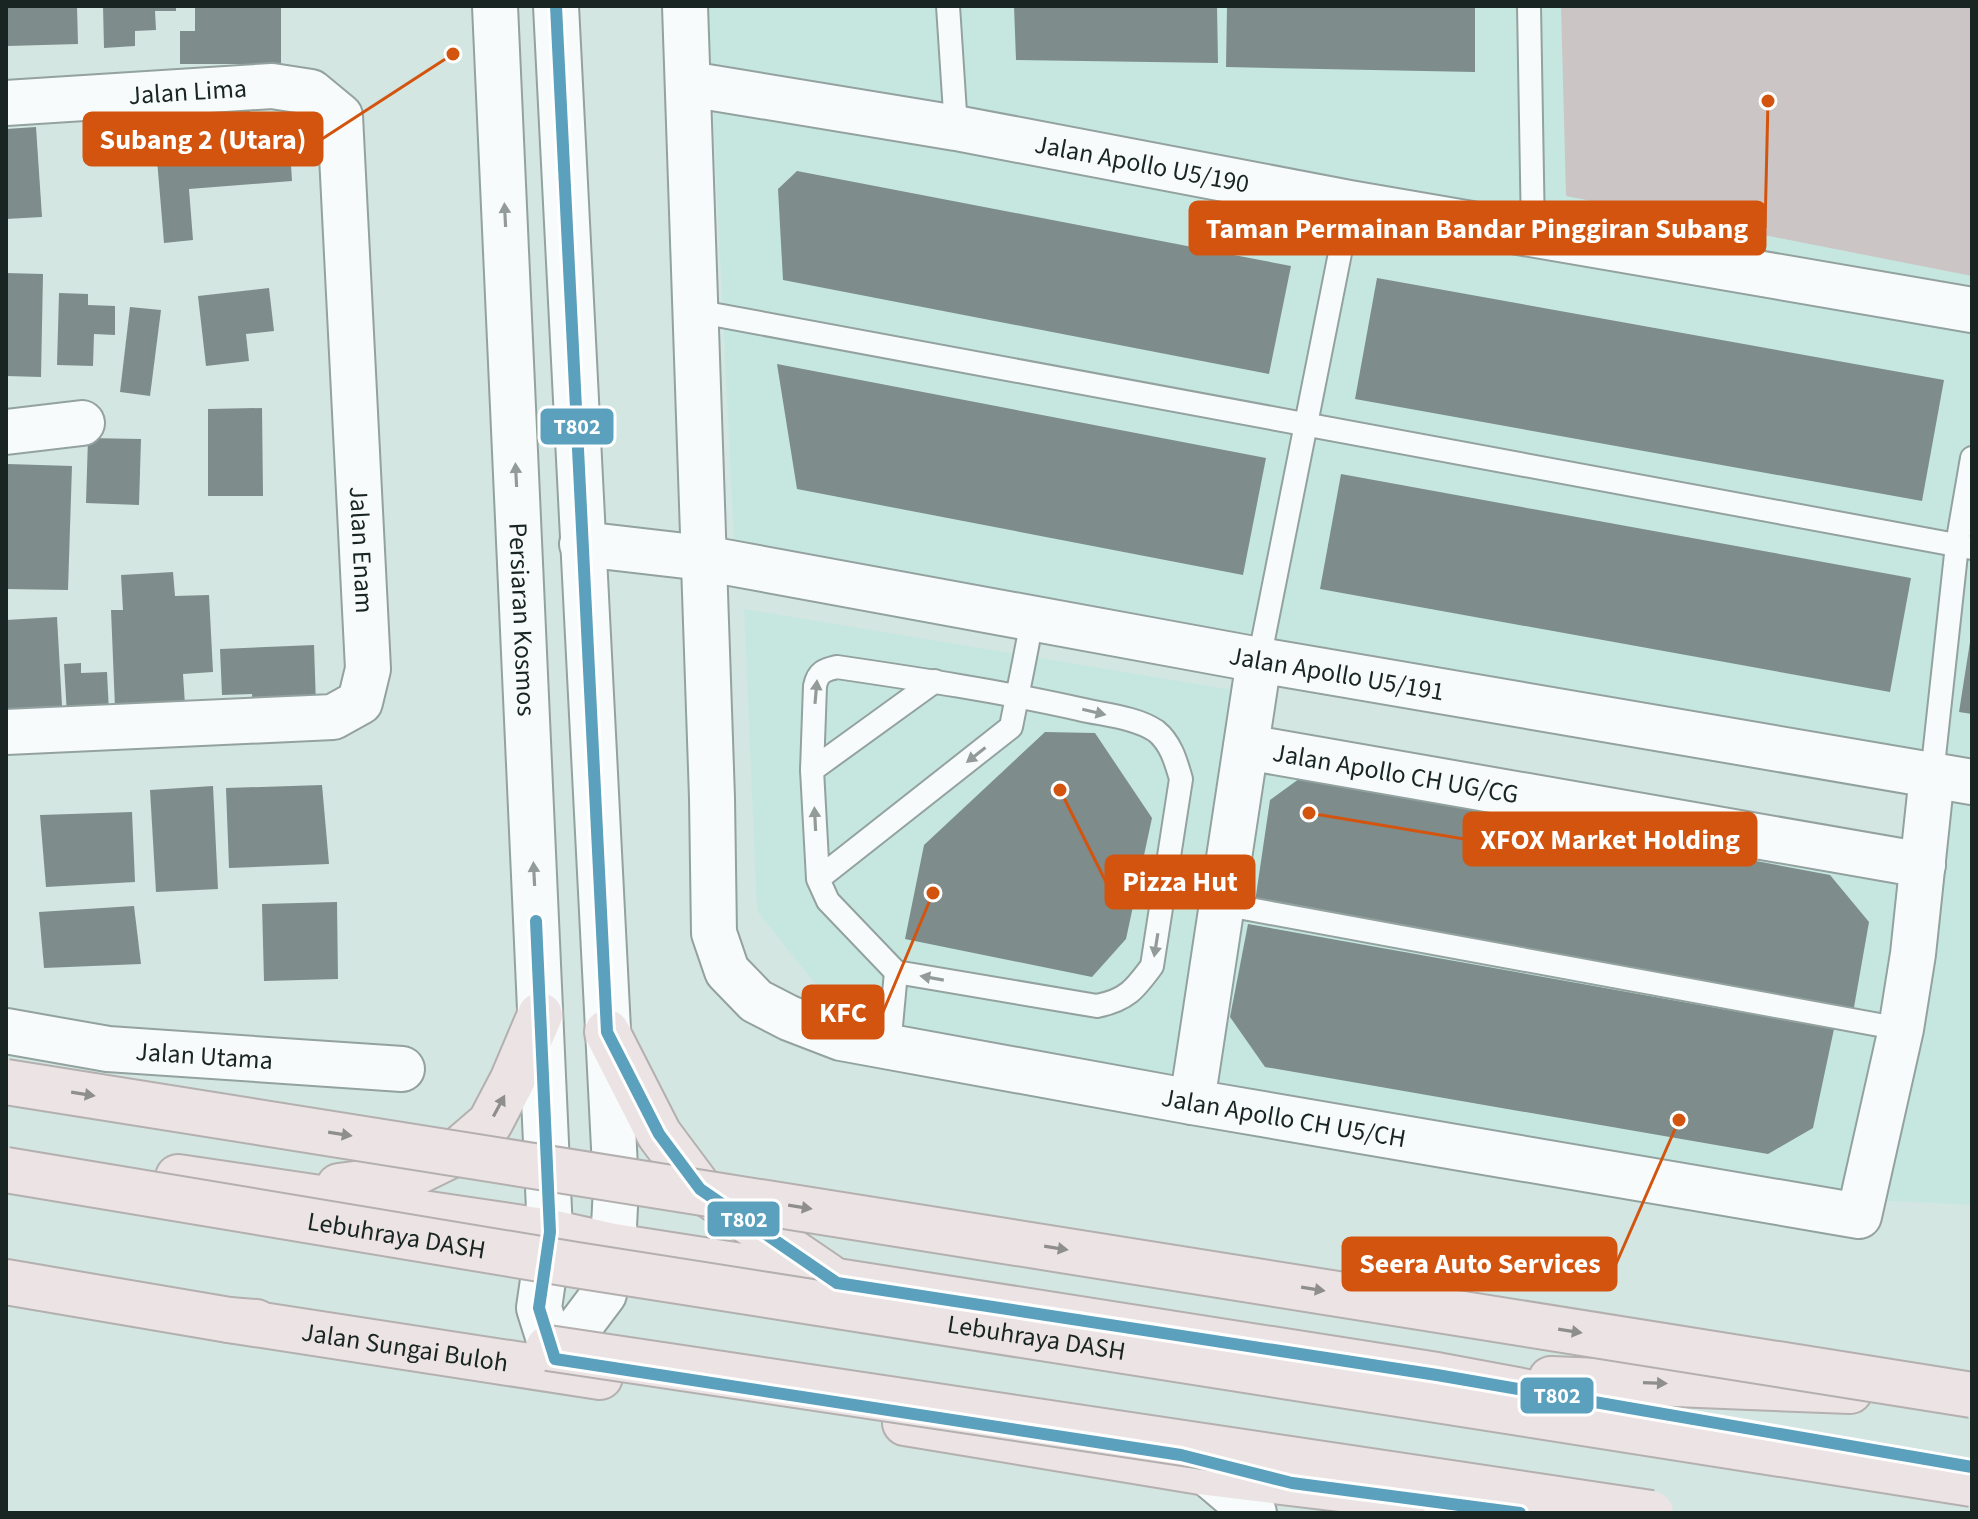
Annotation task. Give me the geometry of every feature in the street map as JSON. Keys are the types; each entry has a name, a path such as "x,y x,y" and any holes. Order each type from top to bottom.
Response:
{"highway":[{"path":"281,1193 407,1177 454,1154 490,1123 540,1015"},
{"path":"607,1032 659,1134 700,1189 837,1283"},
{"path":"6,1082 1972,1395"},
{"path":"6,1151 550,1232 613,1246 1437,1375 1972,1467"},
{"name":"Lebuhraya DASH","path":"6,1170 591,1267 1972,1484"},
{"path":"6,1259 548,1348 1651,1513"},
{"name":"Jalan Sungai Buloh","path":"6,1282 229,1320 942,1429 1207,1473 1292,1483 1450,1509 1520,1513"},
{"name":"Jalan Sungai Buloh","path":"229,1320 357,1329 555,1359 1181,1455 1292,1483"},
{"path":"1437,1375 1972,1395"}],"street":[{"name":"Persiaran Kosmos","path":"495,6 550,1232 539,1308 555,1359"},
{"path":"555,1359 604,1294 613,1246 616,1187 556,6"},
{"path":"685,6 703,558"},
{"name":"Jalan Apollo U5/190","path":"689,84 956,128 1350,203 1972,310"},
{"name":"Jalan Lima","path":"6,103 272,86"},
{"name":"Jalan Enam","path":"6,732 333,717 360,702 368,669 340,116 311,92 272,86"},
{"path":"6,432 82,423"},
{"name":"Jalan Apollo U5/191","path":"582,544 703,558 1259,660 1952,778"},
{"name":"Jalan Apollo CH U5/CH","path":"703,558 714,933 727,971 756,1001 789,1018 841,1038 889,1047 1859,1216 1901,1029"},
{"path":"1192,1102 1259,660"},
{"name":"Jalan Apollo CH UG/CG","path":"1246,747 1923,865"},
{"path":"1901,1029 1923,865 1952,778"},
{"name":"Jalan Utama","path":"6,1031 108,1049 402,1069"},
{"path":"1207,1473 1254,1513"}],"lane":[{"path":"948,6 956,128"},
{"path":"1529,6 1533,233"},
{"path":"1259,660 1350,203"},
{"path":"695,311 1964,546"},
{"path":"1952,778 1964,546 1972,458"},
{"path":"818,879 1011,727 1032,619"},
{"path":"837,667 935,681 1018,695 1136,722 1157,732 1174,754 1181,779 1152,966 1135,989 1117,1002 1097,1006 896,972 828,901 818,879 812,770 817,677 823,671 837,667"},
{"path":"812,770 935,681"},
{"path":"1222,904 1901,1029"},
{"path":"889,1047 896,972"}],"shaded area":[{"path":"708,6 1972,6 1972,760 734,544"},
{"path":"1561,6 1972,6 1972,276 1566,196"},
{"path":"744,609 1234,690 1225,756 1935,881 1942,797 1972,802 1972,1205 1847,1199 849,1026 757,911"}],"building":[{"path":"7,6 77,6 78,44 8,46"},
{"path":"103,6 176,6 176,11 155,11 156,30 135,31 135,46 104,48"},
{"path":"195,6 281,6 281,64 180,64 180,31 195,31"},
{"path":"1014,6 1217,6 1218,63 1016,60"},
{"path":"1227,6 1475,6 1475,72 1226,67"},
{"path":"249,104 253,152 290,149 292,181 189,189 193,240 164,243 153,112"},
{"path":"36,127 42,217 6,219 6,129"},
{"path":"797,171 1291,266 1269,374 783,280 778,189"},
{"path":"6,273 43,274 41,377 6,376"},
{"path":"1377,278 1944,380 1922,501 1355,399"},
{"path":"269,288 274,331 246,334 249,361 206,366 198,296"},
{"path":"59,293 88,294 88,305 115,306 115,335 94,334 93,366 57,365"},
{"path":"130,307 161,310 150,396 120,392"},
{"path":"777,364 1266,458 1243,575 797,489"},
{"path":"262,408 263,496 208,496 208,409"},
{"path":"88,438 141,439 139,505 86,503"},
{"path":"8,464 72,466 68,590 6,589"},
{"path":"1341,474 1911,578 1890,692 1320,589"},
{"path":"173,572 175,596 209,595 213,672 183,674 185,705 115,708 111,610 123,610 121,575"},
{"path":"57,617 62,706 6,709 6,620"},
{"path":"1972,642 1972,714 1959,712"},
{"path":"314,645 316,705 253,708 252,694 222,695 220,649"},
{"path":"81,663 81,673 107,672 109,713 67,715 64,664"},
{"path":"1045,732 1095,733 1152,818 1126,939 1092,977 905,939 924,845"},
{"path":"1303,776 1830,875 1869,922 1853,1013 1255,902 1270,800"},
{"path":"322,785 329,864 229,868 226,788"},
{"path":"213,786 218,889 156,892 150,790"},
{"path":"132,812 135,882 46,887 40,815"},
{"path":"337,902 338,979 264,981 262,904"},
{"path":"134,906 141,964 44,968 39,912"},
{"path":"1248,924 1834,1029 1813,1128 1768,1154 1265,1067 1230,1017"}],"transit line":[{"name":"T802","path":"556,6 607,1032 659,1134 700,1189 837,1283 1437,1375 1972,1467"},
{"name":"T802","path":"536,921 550,1232 539,1308 555,1359 1181,1455 1292,1483 1520,1513"}],"place":[{"name":"Subang 2 (Utara)","path":"453,54"},
{"name":"Taman Permainan Bandar Pinggiran Subang","path":"1768,101"},
{"name":"Pizza Hut","path":"1060,790"},
{"name":"XFOX Market Holding","path":"1309,813"},
{"name":"KFC","path":"933,893"},
{"name":"Seera Auto Services","path":"1679,1120"}]}
